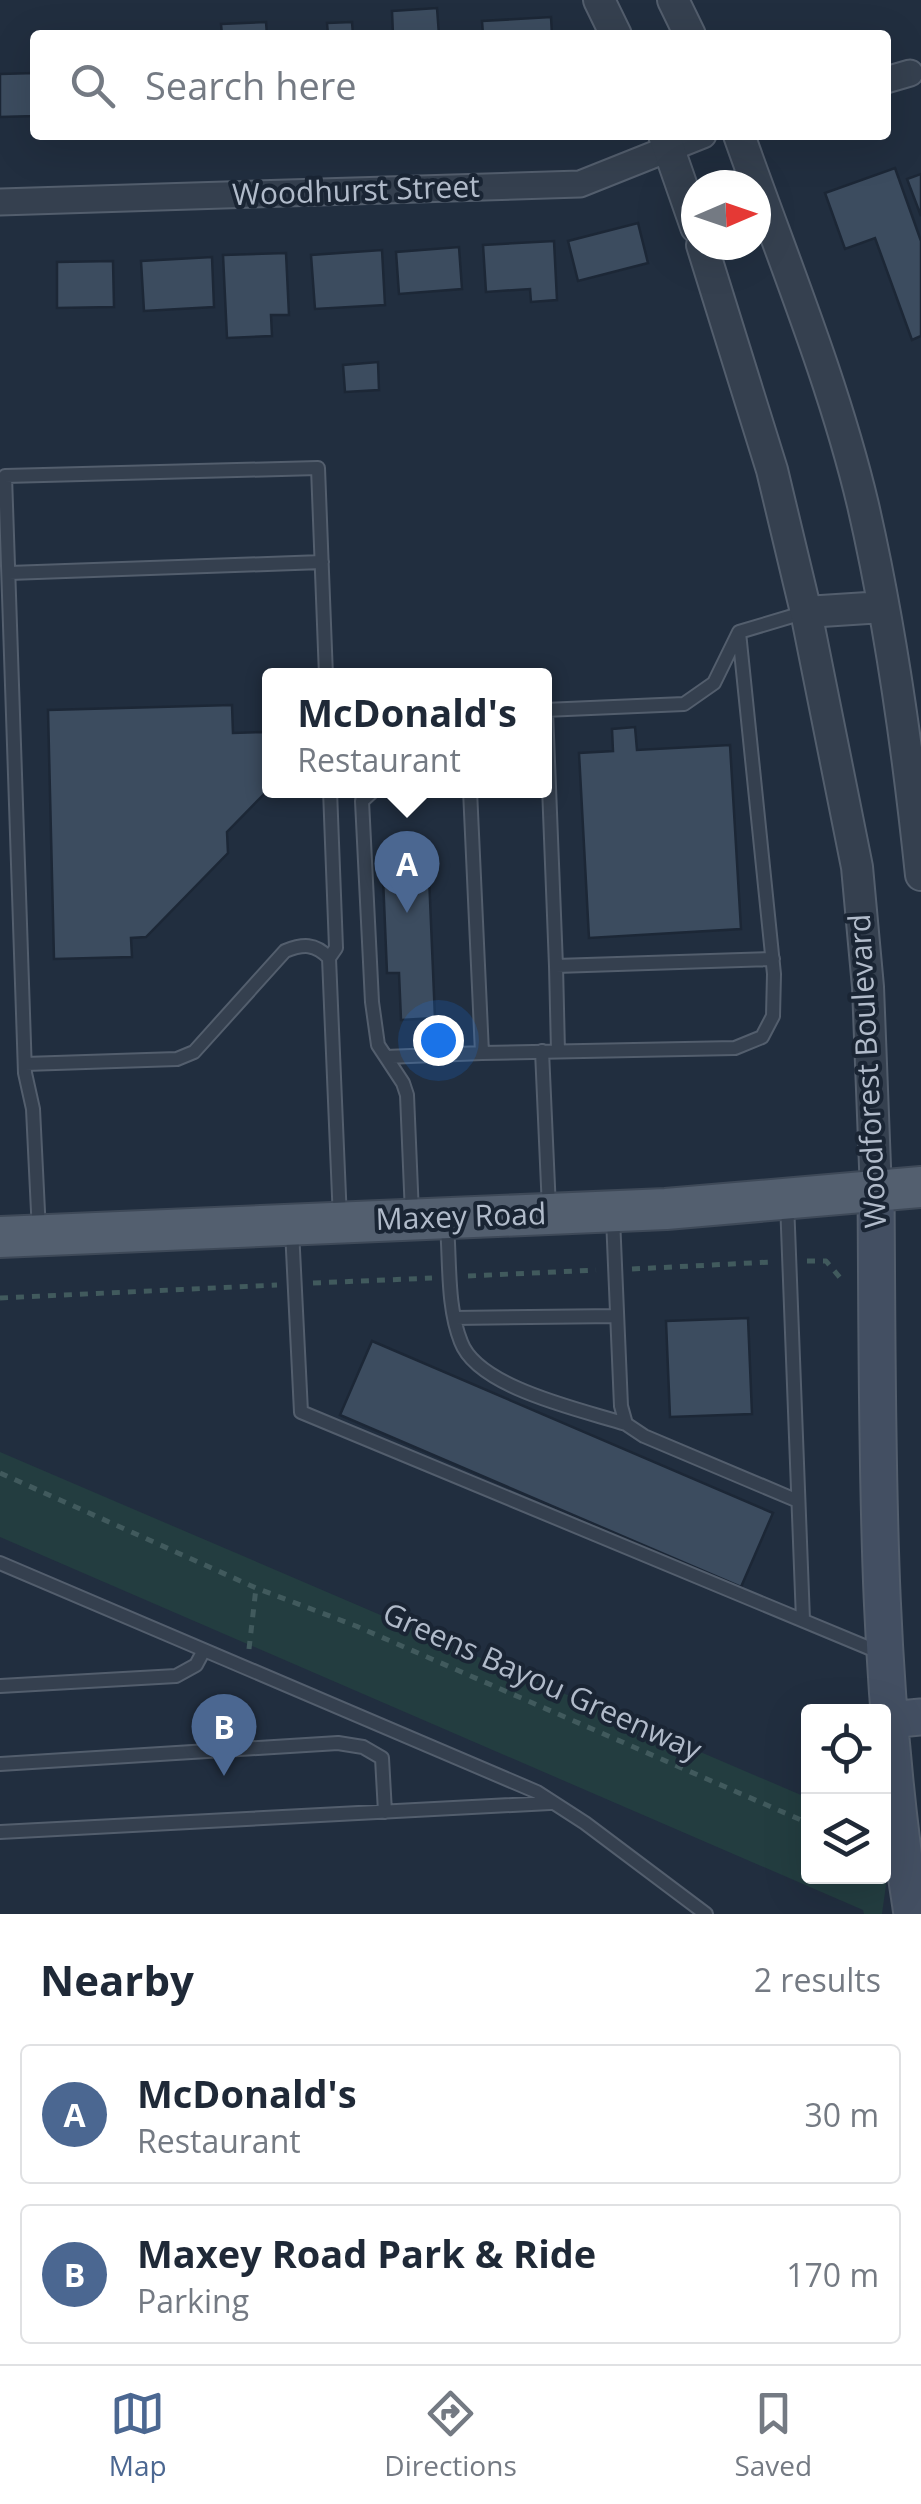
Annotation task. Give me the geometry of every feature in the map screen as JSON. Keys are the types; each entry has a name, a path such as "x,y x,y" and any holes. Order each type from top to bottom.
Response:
{"main road":[{"name":"Maxey Road","path":"20,1236 612,1211 921,1188"},
{"name":"Woodforest Boulevard","path":"876,1192 878,1486 884,1654 905,1718 900,1840 912,1914"}],"street":[{"path":"599,0 614,30"},
{"path":"673,0 688,30"},
{"path":"741,140 824,375 862,502 915,773 920,860"},
{"path":"666,141 681,184"},
{"name":"Woodhurst Street","path":"0,202 580,184 666,141"},
{"name":"Woodforest Boulevard","path":"707,260 772,470 806,612 857,868 868,987 876,1192"},
{"path":"806,612 883,607"}],"lane":[{"path":"20,1236 33,1109 25,1064 5,476 318,468 326,668"},
{"path":"9,572 322,562"},
{"path":"552,710 684,704 714,683 739,632 806,612"},
{"path":"386,1057 735,1048 762,1037 773,1016 773,959 739,632"},
{"path":"330,798 336,948 329,958 340,1223"},
{"path":"365,798 362,801 372,1002 378,1046 408,1095 429,1219 462,1346 481,1370 549,1400 626,1424 644,1436 798,1500"},
{"path":"470,798 482,1053"},
{"path":"549,798 558,1051"},
{"path":"25,1064 177,1059 194,1052 285,951 300,945 314,946 329,958"},
{"path":"556,966 773,959"},
{"path":"542,1051 549,1214"},
{"path":"787,1199 803,1620"},
{"path":"612,1211 621,1406 626,1424"},
{"path":"292,1225 301,1412 884,1654"},
{"path":"454,1318 617,1316"},
{"path":"0,1563 537,1792 586,1823 706,1914"},
{"path":"0,1686 176,1676 196,1666 204,1650"},
{"path":"0,1764 338,1742 363,1747 382,1758 385,1812"},
{"path":"0,1832 550,1803"}],"path":[{"name":"Greens Bayou Greenway","path":"0,1473 256,1588 356,1626 801,1819"},
{"path":"248,1651 256,1588"}],"green space":[{"path":"0,1452 801,1795 801,1883 0,1537"},
{"path":"803,1884 886,1884 882,1914 864,1914 863,1910"}],"building":[{"path":"437,8 439,30 393,30 392,11"},
{"path":"551,17 552,30 483,30 482,21"},
{"path":"266,22 267,30 222,30 221,24"},
{"path":"352,22 353,30 328,30 327,23"},
{"path":"30,73 30,116 0,117 0,74"},
{"path":"895,168 921,241 921,336 912,340 875,238 845,249 825,193"},
{"path":"921,174 921,216 907,179"},
{"path":"638,223 648,263 578,281 568,241"},
{"path":"554,241 557,300 531,302 530,289 486,292 483,245"},
{"path":"459,247 462,289 399,294 396,252"},
{"path":"382,250 385,305 315,309 311,255"},
{"path":"286,253 289,315 271,315 272,336 227,338 223,255"},
{"path":"212,257 214,307 144,311 141,261"},
{"path":"113,261 114,307 57,308 57,262"},
{"path":"378,362 379,390 345,392 343,365"},
{"path":"232,705 233,733 262,732 262,796 227,832 228,853 146,937 131,938 132,957 54,959 48,710"},
{"path":"635,727 637,750 730,745 741,929 589,938 579,753 613,751 612,729"},
{"path":"428,852 435,1018 401,1020 399,973 387,973 382,854"},
{"path":"748,1318 752,1414 670,1417 666,1321"},
{"path":"372,1341 773,1513 741,1587 340,1415"}],"place":[{"name":"McDonald's","path":"407,913"},
{"name":"Maxey Road Park & Ride","path":"224,1776"}]}
